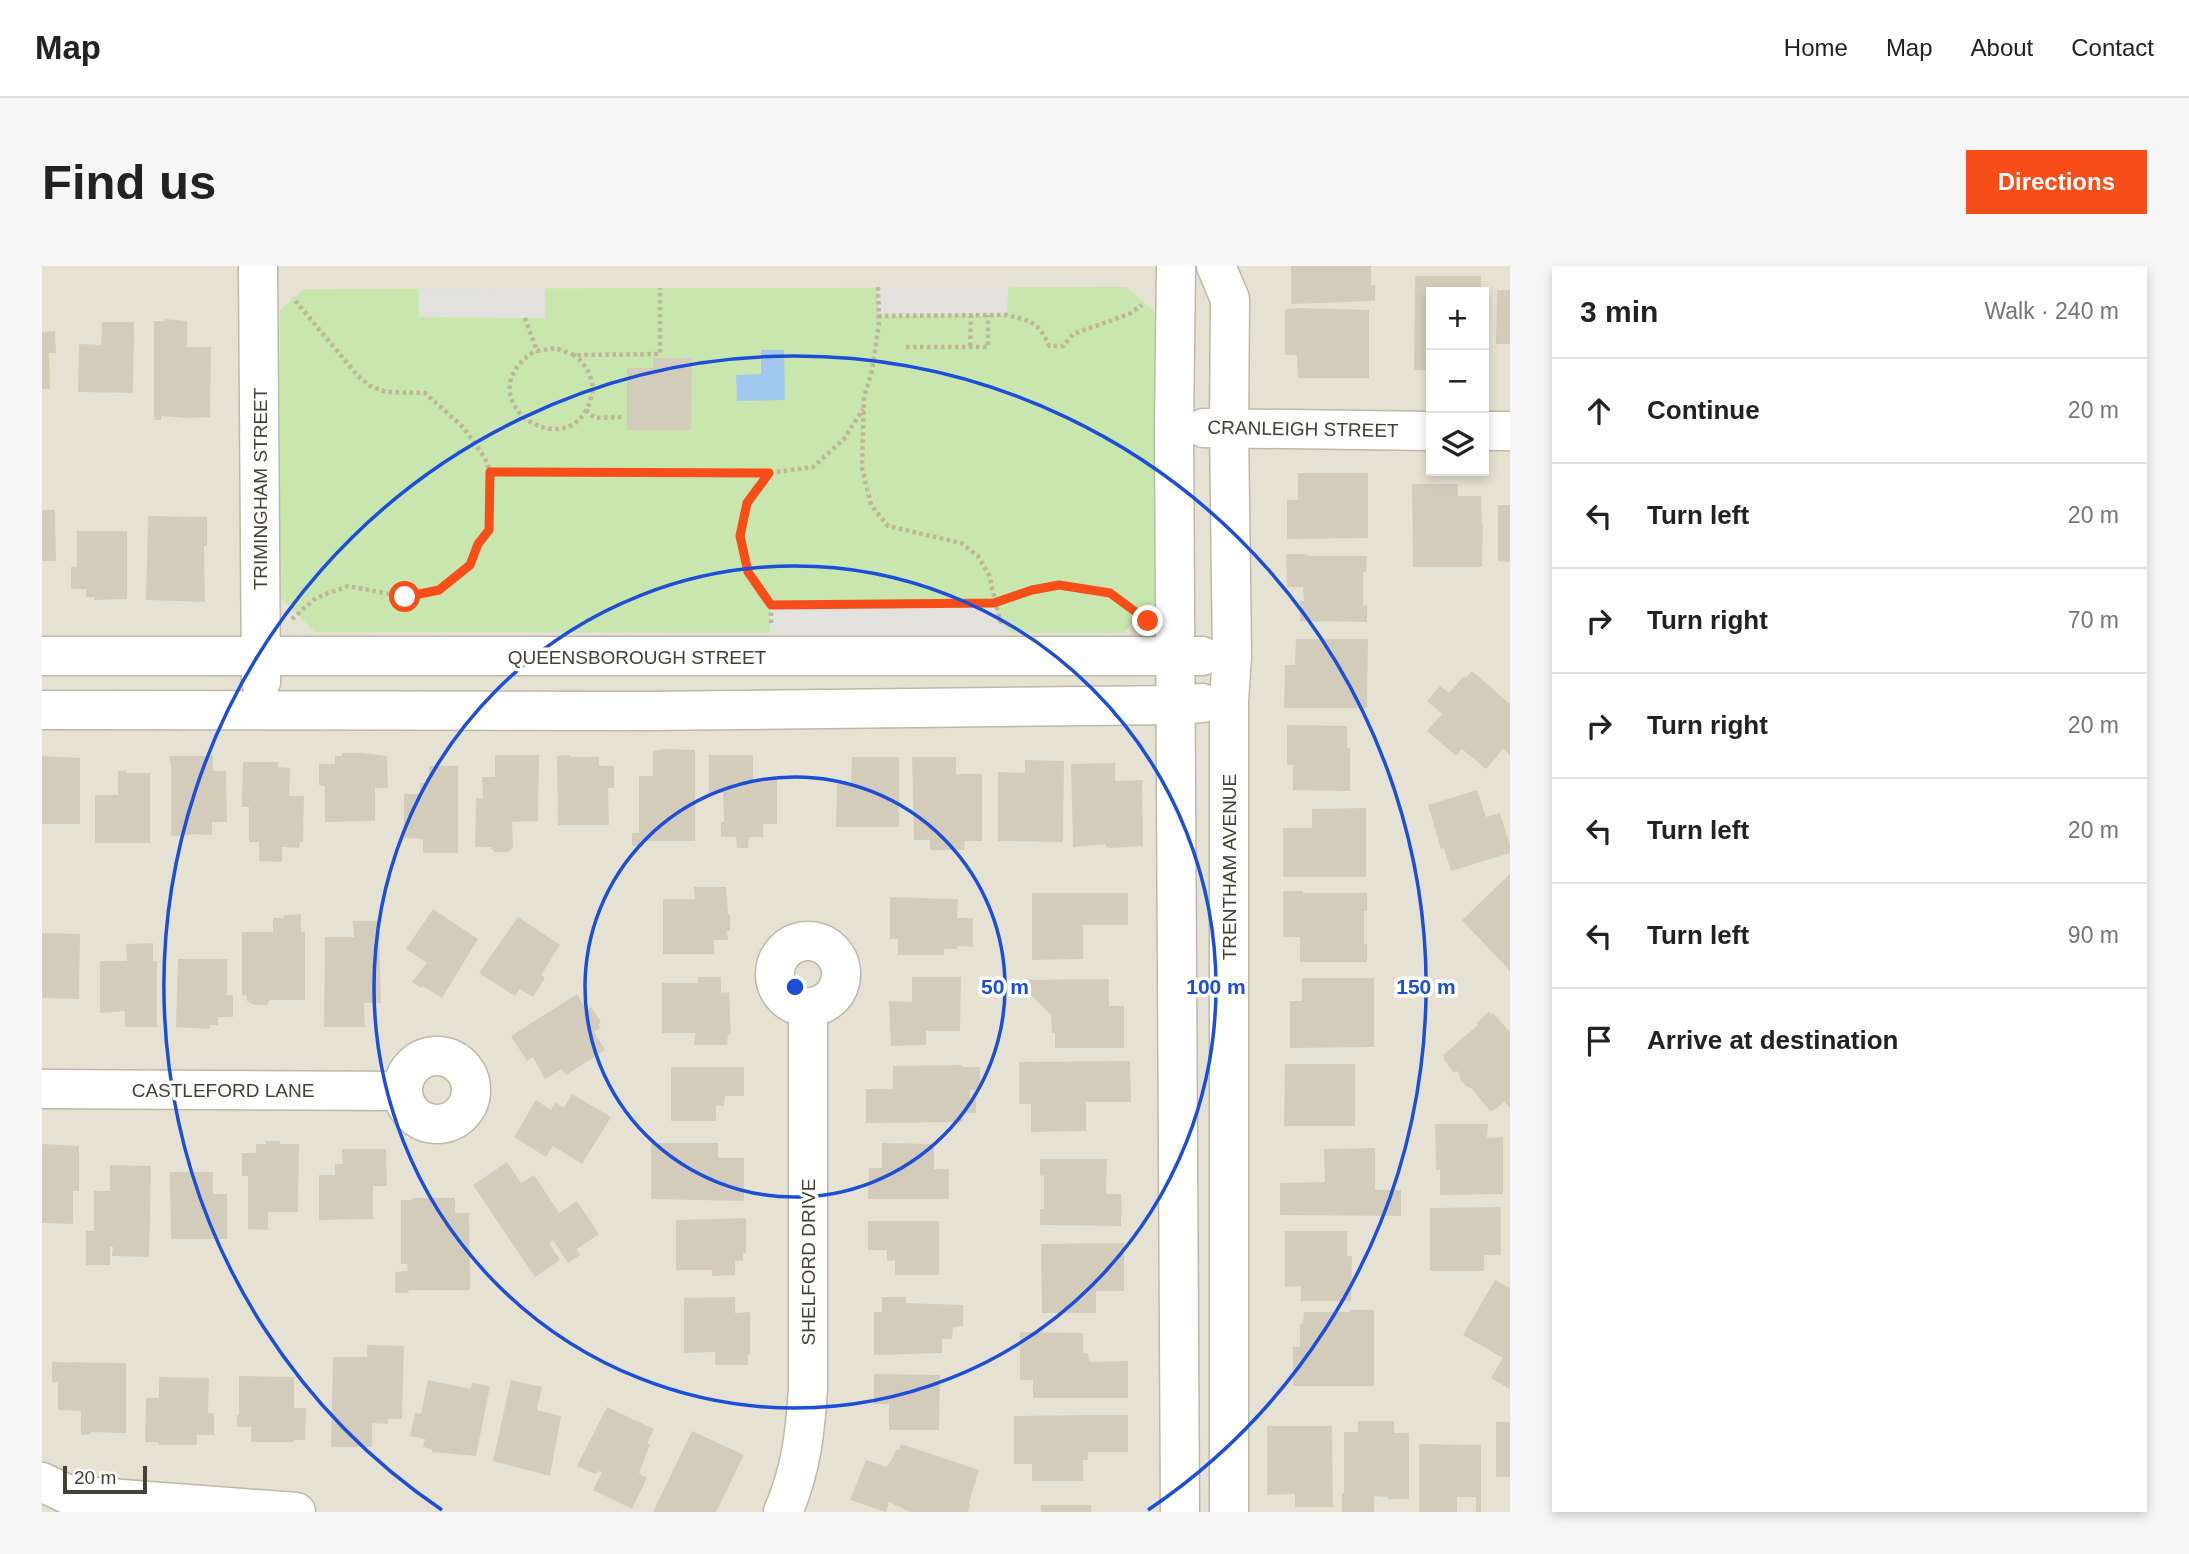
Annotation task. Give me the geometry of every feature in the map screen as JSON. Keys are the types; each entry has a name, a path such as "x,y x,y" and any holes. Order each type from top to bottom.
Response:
{"street":[{"name":"TRIMINGHAM STREET","path":"258,266 261,712"},
{"path":"1176,266 1174,428 1180,1512"},
{"name":"TRENTHAM AVENUE","path":"1216,266 1230,299 1232,656 1229,701 1229,1512"},
{"name":"CRANLEIGH STREET","path":"1174,428 1426,430"},
{"path":"1489,431 1510,431"},
{"name":"QUEENSBOROUGH STREET","path":"42,656 1232,656"},
{"path":"646,711 647,657"},
{"path":"42,710 646,711 1176,705 1229,701"},
{"name":"SHELFORD DRIVE","path":"783,1512 793,1489 805,1439 808,1389 808,1008"},
{"name":"CASTLEFORD LANE","path":"42,1089 403,1091"},
{"path":"42,1482 69,1495 296,1512"}],"path":[{"path":"574,355 660,354 660,288"},
{"path":"878,288 872,371 864,397 862,468 871,505 888,526 961,543 978,556 989,575 1000,621 1006,627"},
{"path":"289,622 316,598 348,586 405,597 439,590 470,565 478,544 489,530 490,472 485,458 463,427 425,393 386,392 370,386 358,376 293,298"},
{"path":"878,316 1007,315 1026,319 1042,330 1049,345 1063,346 1073,334 1129,314 1149,299"},
{"path":"971,315 971,346"},
{"path":"906,347 988,347 988,315"},
{"path":"525,318 537,351 555,348 574,355 582,361 590,375 592,397 586,410 576,421 558,429 545,429 532,425 521,416 514,404 511,383 518,365 533,352"},
{"path":"490,472 769,473 813,467 844,439 864,408"},
{"path":"586,410 595,418 622,417"},
{"path":"769,473 747,503 740,536 748,572 771,605 770,633"},
{"path":"771,605 994,603 1032,590 1059,585 1110,593 1148,621"}],"shaded area":[{"path":"42,266 1510,266 1510,1512 42,1512"},
{"path":"878,287 1008,287 1007,315 878,316"},
{"path":"545,288 545,318 419,317 419,289"},
{"path":"994,603 1000,621 1012,633 770,633 771,605"}],"green space":[{"path":"1127,287 1161,318 1159,598 1123,633 315,632 280,597 280,310 304,289"}],"water":[{"path":"761,350 784,350 785,400 737,401 736,375 761,374"}],"building":[{"path":"1291,266 1371,266 1371,285 1375,285 1375,301 1291,304"},
{"path":"1415,276 1481,276 1481,287 1426,287 1426,370 1414,370"},
{"path":"1497,290 1510,290 1510,344 1496,344"},
{"path":"1285,309 1369,310 1369,378 1298,378 1297,355 1285,355"},
{"path":"154,321 187,321 187,347 211,347 210,417 161,416 161,420 155,420"},
{"path":"102,322 134,322 133,393 78,392 79,344 101,345"},
{"path":"55,331 56,353 49,353 50,389 42,389 42,332"},
{"path":"653,358 692,358 691,430 627,430 627,368 653,368"},
{"path":"1298,473 1368,473 1368,538 1287,539 1287,500 1298,500"},
{"path":"1412,484 1458,484 1458,496 1481,496 1482,567 1413,567"},
{"path":"1498,505 1510,505 1510,562 1498,561"},
{"path":"42,510 55,510 56,561 42,561"},
{"path":"148,516 207,517 207,546 204,546 205,602 146,600"},
{"path":"77,531 127,531 127,599 94,600 94,597 86,597 86,589 71,589 71,567 77,567"},
{"path":"1286,554 1367,556 1366,572 1363,572 1363,606 1367,605 1367,622 1300,621 1300,601 1304,601 1303,587 1287,587"},
{"path":"1296,639 1368,639 1367,708 1284,708 1285,665 1295,665"},
{"path":"1472,671 1510,704 1510,755 1503,749 1486,769 1462,749 1456,756 1427,731 1442,714 1427,701 1440,686 1449,693"},
{"path":"1287,725 1347,726 1350,791 1293,790 1293,765 1287,765"},
{"path":"695,750 695,841 643,841 643,847 632,846 632,833 639,833 639,776 653,776 653,751"},
{"path":"342,753 387,756 388,788 375,788 375,821 325,822 325,786 319,785 319,764 335,764 335,756 342,756"},
{"path":"495,755 539,755 538,821 512,822 513,848 508,852 494,852 491,847 475,847 476,798 483,799 482,777 495,777"},
{"path":"709,755 753,755 753,779 777,779 777,824 763,824 763,837 749,837 748,848 737,848 736,837 721,837 721,822 724,822 723,793 709,793"},
{"path":"42,756 80,758 80,824 42,824"},
{"path":"169,756 213,756 213,771 226,771 227,822 212,822 212,835 171,836"},
{"path":"557,756 599,757 599,766 614,766 614,788 608,788 609,825 558,825"},
{"path":"852,757 899,757 899,827 836,827 837,784 851,784"},
{"path":"912,757 956,757 956,774 982,774 982,841 965,841 964,850 930,850 930,840 914,840"},
{"path":"1025,760 1064,761 1063,842 998,841 998,772 1025,773"},
{"path":"243,762 278,762 278,767 290,768 289,796 304,796 303,842 300,842 299,848 282,847 282,862 259,861 259,842 249,842 249,807 242,807"},
{"path":"1115,763 1115,781 1142,780 1143,846 1111,848 1106,847 1106,844 1073,847 1071,764"},
{"path":"429,766 458,766 458,853 423,853 423,839 404,838 404,794 420,794 420,783 429,783"},
{"path":"126,770 126,773 150,773 150,843 95,843 95,795 118,795 118,771"},
{"path":"1477,790 1486,817 1500,813 1510,853 1451,871 1444,848 1441,849 1428,805"},
{"path":"1366,808 1366,877 1283,877 1283,828 1312,828 1312,809"},
{"path":"1510,874 1510,971 1462,920"},
{"path":"694,887 726,887 730,914 728,940 714,940 714,954 663,954 663,899 695,899"},
{"path":"1283,891 1367,893 1364,944 1367,944 1367,962 1300,962 1300,937 1283,937"},
{"path":"1032,893 1128,893 1128,925 1083,925 1083,959 1032,960"},
{"path":"890,897 958,899 957,918 973,918 973,947 944,949 944,955 898,955 898,939 890,939"},
{"path":"433,909 478,939 442,998 412,982 427,963 406,949"},
{"path":"301,914 301,932 305,932 305,1000 270,1000 267,1005 254,1005 247,1001 247,996 242,995 242,932 273,932 273,918"},
{"path":"518,917 560,945 541,975 545,978 533,997 520,989 515,996 479,973"},
{"path":"353,921 379,921 381,1003 364,1003 365,1027 324,1027 325,937 354,937"},
{"path":"42,933 80,934 79,999 42,998"},
{"path":"153,943 153,961 157,961 157,1027 125,1027 125,1011 100,1013 100,961 127,961 126,944"},
{"path":"178,959 227,959 227,995 233,995 233,1017 218,1017 218,1025 210,1025 210,1029 176,1027"},
{"path":"698,977 721,977 721,993 729,992 731,1034 728,1035 727,1045 694,1045 695,1033 662,1033 662,983 698,983"},
{"path":"912,977 961,977 960,1031 926,1031 926,1045 891,1046 889,1001 912,1002"},
{"path":"1302,978 1374,978 1374,1047 1290,1048 1290,1001 1302,1001"},
{"path":"1109,979 1109,1006 1124,1006 1124,1048 1055,1048 1051,1015 1024,988 1024,980"},
{"path":"577,994 587,1010 591,1007 601,1022 598,1024 601,1028 594,1032 605,1050 566,1075 562,1069 545,1079 533,1057 527,1061 511,1036"},
{"path":"1489,1012 1510,1032 1510,1108 1504,1102 1490,1111 1460,1079 1457,1071 1454,1073 1443,1055"},
{"path":"1130,1061 1131,1102 1086,1102 1086,1131 1031,1132 1031,1104 1019,1104 1019,1062"},
{"path":"1285,1064 1355,1064 1355,1126 1284,1126"},
{"path":"893,1066 980,1067 980,1090 970,1090 970,1098 976,1098 976,1113 963,1113 963,1122 866,1123 866,1089 893,1089"},
{"path":"671,1067 744,1067 744,1096 725,1096 724,1106 716,1106 716,1121 671,1121"},
{"path":"572,1094 611,1117 582,1164 553,1146 546,1157 514,1137 536,1100 551,1110 555,1102 564,1108"},
{"path":"1435,1124 1488,1124 1487,1138 1503,1137 1503,1194 1440,1195 1440,1169 1436,1170"},
{"path":"266,1141 299,1144 298,1212 268,1212 268,1230 248,1229 248,1176 242,1176 242,1153 256,1153 256,1144 266,1144"},
{"path":"651,1143 718,1143 718,1158 744,1158 744,1201 651,1199"},
{"path":"882,1143 934,1144 934,1169 949,1169 949,1199 868,1199 869,1168 882,1168"},
{"path":"42,1144 79,1146 79,1191 73,1191 73,1224 42,1223"},
{"path":"1375,1148 1375,1190 1401,1190 1401,1216 1280,1215 1280,1183 1325,1182 1324,1149"},
{"path":"342,1149 386,1149 387,1186 373,1186 373,1219 319,1220 319,1175 335,1175 335,1164 343,1164"},
{"path":"1040,1159 1107,1159 1106,1194 1121,1194 1121,1226 1040,1225 1040,1209 1044,1209 1044,1175 1040,1176"},
{"path":"507,1162 521,1183 534,1175 559,1213 577,1201 599,1234 577,1249 580,1255 568,1263 553,1240 549,1243 560,1260 535,1277 473,1185"},
{"path":"110,1165 151,1166 149,1257 112,1256 113,1247 110,1247 110,1265 86,1265 86,1231 94,1231 94,1191 110,1191"},
{"path":"170,1172 213,1172 213,1194 227,1194 227,1239 171,1239"},
{"path":"412,1198 455,1198 455,1213 469,1213 470,1290 409,1290 408,1293 395,1293 395,1272 408,1271 407,1264 401,1264 401,1200 413,1200"},
{"path":"1501,1207 1501,1255 1484,1255 1484,1271 1430,1271 1430,1208"},
{"path":"746,1218 746,1253 743,1253 743,1261 735,1261 735,1275 712,1276 712,1270 676,1270 676,1220"},
{"path":"868,1221 939,1221 939,1275 895,1275 895,1260 887,1261 887,1250 868,1250"},
{"path":"1285,1231 1347,1231 1347,1256 1352,1256 1351,1301 1301,1301 1301,1286 1285,1287"},
{"path":"1124,1243 1124,1291 1096,1291 1096,1313 1042,1313 1041,1244"},
{"path":"1495,1280 1510,1288 1510,1389 1491,1378 1503,1358 1463,1335"},
{"path":"735,1297 735,1313 750,1312 748,1365 715,1365 715,1352 684,1353 684,1298"},
{"path":"882,1297 906,1297 906,1303 963,1305 963,1326 953,1327 952,1339 942,1339 942,1353 874,1355 874,1312 882,1312"},
{"path":"1374,1310 1374,1386 1293,1386 1293,1347 1300,1347 1300,1325 1303,1323 1304,1312"},
{"path":"1020,1332 1083,1333 1083,1353 1088,1353 1089,1362 1128,1361 1128,1398 1033,1398 1033,1380 1020,1380"},
{"path":"367,1345 404,1346 402,1419 388,1419 388,1424 372,1423 372,1447 331,1447 333,1357 367,1357"},
{"path":"52,1362 126,1363 126,1433 91,1432 81,1435 81,1411 58,1410 58,1382 52,1382"},
{"path":"874,1374 940,1375 939,1430 889,1430 889,1404 874,1404"},
{"path":"239,1376 294,1377 294,1408 306,1408 305,1440 251,1442 251,1427 237,1427"},
{"path":"159,1377 209,1378 208,1413 214,1414 214,1435 197,1435 197,1445 158,1445 158,1442 145,1442 146,1398 159,1398"},
{"path":"428,1380 471,1389 472,1383 490,1386 476,1456 432,1452 432,1449 423,1447 425,1439 410,1436 415,1413 421,1414"},
{"path":"511,1380 542,1387 537,1410 561,1416 550,1476 493,1461"},
{"path":"607,1407 654,1429 639,1473 647,1478 632,1509 593,1490 602,1472 595,1474 577,1466"},
{"path":"1128,1415 1128,1452 1088,1452 1088,1460 1083,1460 1083,1481 1032,1481 1032,1464 1014,1464 1014,1416"},
{"path":"1358,1421 1394,1421 1394,1433 1409,1433 1409,1499 1374,1496 1374,1512 1342,1512 1344,1432 1358,1432"},
{"path":"1496,1422 1510,1422 1510,1477 1496,1477"},
{"path":"1267,1426 1332,1426 1333,1507 1295,1507 1295,1494 1267,1495"},
{"path":"692,1431 744,1455 716,1512 653,1512"},
{"path":"901,1444 979,1470 968,1512 910,1512 889,1502 886,1512 850,1500 866,1460 886,1467"},
{"path":"1419,1444 1481,1445 1481,1512 1476,1512 1476,1497 1457,1497 1457,1512 1419,1512"},
{"path":"1041,1505 1091,1505 1091,1512 1041,1512"}],"route":[{"path":"405,597 439,590 470,565 478,544 489,530 490,472 769,473 747,503 740,536 748,572 771,605 994,603 1032,590 1059,585 1110,593 1148,621"}]}
